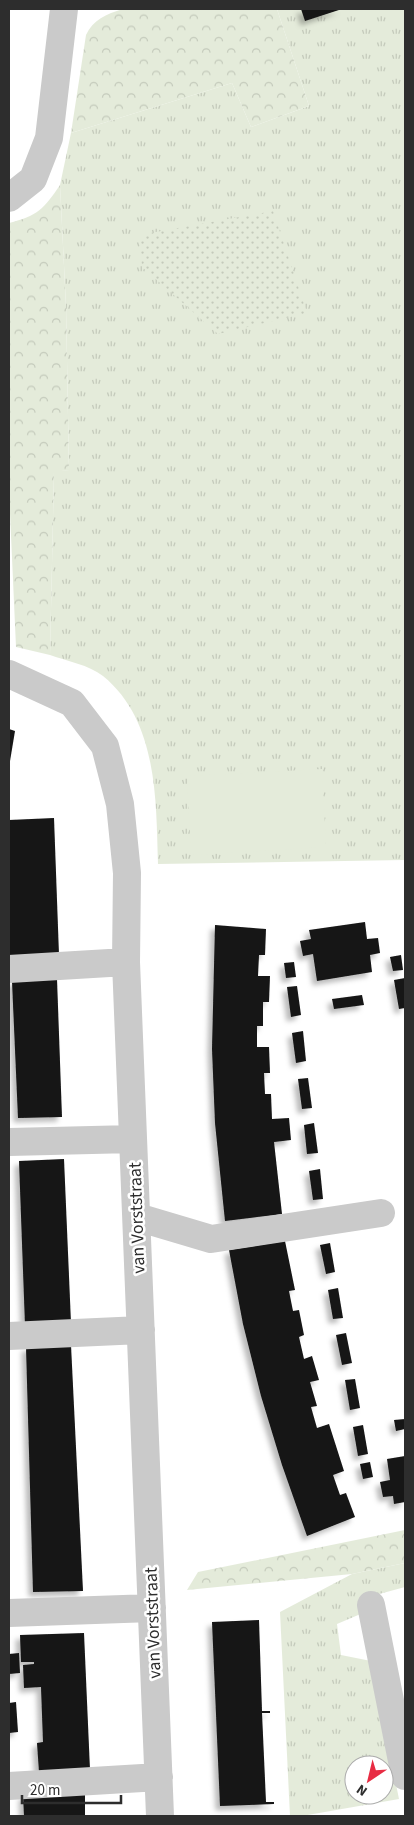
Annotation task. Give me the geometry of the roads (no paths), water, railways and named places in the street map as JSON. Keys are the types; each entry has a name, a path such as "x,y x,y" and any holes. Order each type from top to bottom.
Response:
{"street":[{"path":"9,198 33,179 49,138 64,9"},
{"name":"van Vorststraat","path":"9,674 72,703 105,746 120,804 127,873 126,962 160,1816"},
{"path":"9,969 126,962"},
{"path":"9,1142 133,1139"},
{"path":"137,1217 211,1239 381,1213"},
{"path":"9,1336 141,1330"},
{"path":"371,1606 405,1776"},
{"path":"9,1613 152,1608"},
{"path":"9,1786 159,1776"}]}
